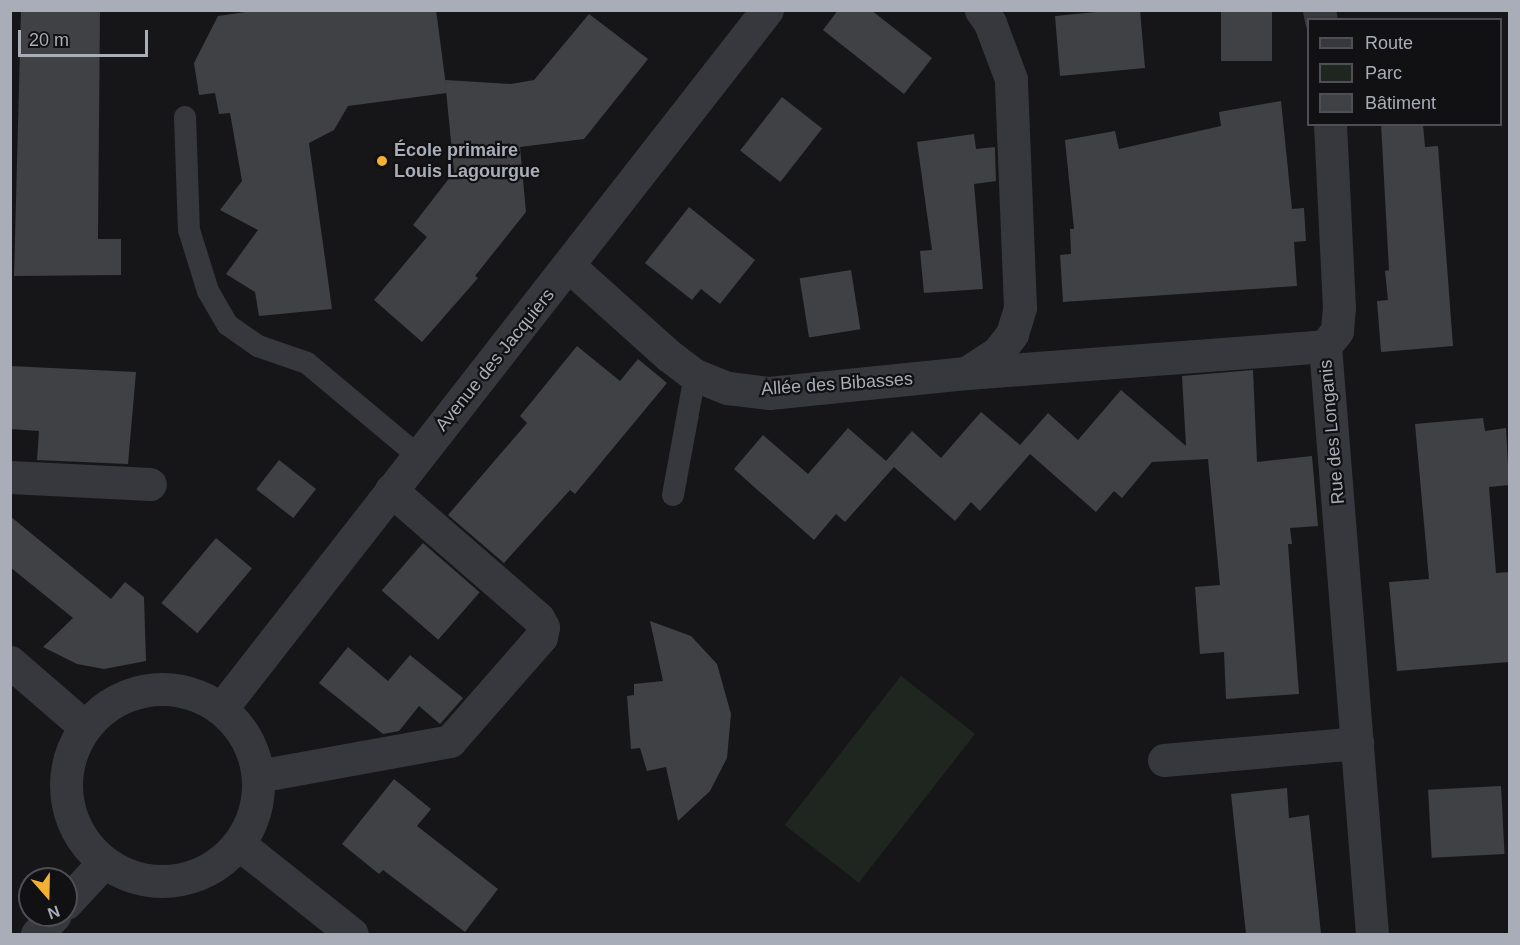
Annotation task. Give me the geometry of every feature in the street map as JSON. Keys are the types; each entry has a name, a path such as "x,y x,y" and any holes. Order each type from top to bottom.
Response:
{"street":[{"name":"Avenue des Jacquiers","path":"221,709 417,455 570,267 767,10"},
{"name":"Allée des Bibasses","path":"966,373 998,352 1012,334 1020,307 1011,80 990,24 981,10"},
{"name":"Rue des Longanis","path":"1330,126 1339,307 1337,332 1325,346 1372,934"},
{"name":"Allée des Bibasses","path":"570,267 695,375 728,388 769,393 966,373 1325,346"},
{"path":"10,477 150,484"},
{"path":"258,776 450,741 541,637 543,627 538,618 390,490"},
{"path":"10,662 85,727"},
{"path":"165,689 194,695 221,709 240,727 252,750 258,776 258,799 239,844 217,864 190,878 160,882 130,877 103,863 78,832 69,814 65,784 70,754 85,727 106,707 134,693 165,689"},
{"path":"1164,760 1357,743"},
{"path":"239,844 352,934"},
{"path":"78,890 103,863"}],"lane":[{"path":"185,117 189,230 208,291 228,325 258,346 307,363 417,455"},
{"path":"673,495 695,375"}],"green space":[{"path":"901,676 975,734 859,883 785,825"}],"building":[{"path":"21,10 100,10 98,239 121,239 121,275 14,276"},
{"path":"260,10 436,10 447,93 348,106 334,130 309,143 332,309 259,316 255,292 226,274 258,230 220,210 242,181 230,113 219,114 215,93 199,95 194,63 218,16"},
{"path":"838,10 871,10 932,58 904,94 823,30"},
{"path":"1140,10 1145,68 1060,76 1055,16"},
{"path":"1221,10 1272,10 1272,61 1221,61"},
{"path":"589,14 648,59 584,139 520,147 526,212 475,276 478,278 422,342 374,300 427,237 413,225 454,172 445,80 511,84 534,80"},
{"path":"782,97 822,128 780,182 740,151"},
{"path":"1281,101 1292,209 1304,208 1306,241 1294,242 1297,286 1063,302 1060,255 1071,254 1070,229 1074,229 1065,140 1115,131 1119,149 1221,126 1219,112"},
{"path":"1381,126 1423,126 1425,147 1438,146 1453,346 1381,352 1377,301 1388,300 1385,271 1389,270"},
{"path":"974,134 976,149 995,147 996,181 974,184 983,289 924,293 920,251 932,250 917,142"},
{"path":"689,207 755,260 720,304 701,289 692,300 645,263"},
{"path":"851,270 860,329 809,337 800,278"},
{"path":"577,346 620,381 638,359 667,383 575,494 570,490 504,563 448,515 527,423 520,416"},
{"path":"10,366 136,372 128,464 37,460 39,431 10,429"},
{"path":"1253,370 1257,462 1312,456 1318,526 1290,528 1292,544 1288,544 1299,694 1226,699 1224,652 1200,654 1195,587 1220,585 1208,459 1152,462 1122,498 1114,491 1096,512 1030,454 980,511 971,502 955,521 894,467 845,522 836,514 814,540 734,469 763,435 808,474 848,428 886,461 912,431 941,458 981,412 1020,445 1048,413 1078,440 1121,390 1186,446 1182,376"},
{"path":"1483,418 1485,431 1506,428 1509,485 1489,487 1496,573 1509,572 1509,662 1397,671 1389,582 1429,579 1415,424"},
{"path":"279,460 316,489 293,518 256,489"},
{"path":"10,516 111,599 125,582 144,597 146,661 104,669 77,664 43,647 73,618 10,567"},
{"path":"216,538 252,568 197,633 161,603"},
{"path":"423,543 480,592 438,640 382,591"},
{"path":"650,621 691,636 717,664 731,714 727,758 710,791 678,821 666,767 647,771 640,748 631,749 627,696 634,695 634,684 663,681"},
{"path":"348,647 388,681 410,655 463,698 440,724 419,706 399,731 383,734 319,683"},
{"path":"394,779 431,809 417,826 498,889 465,932 383,870 379,874 342,844"},
{"path":"1501,786 1505,854 1432,858 1428,790"},
{"path":"1287,788 1289,818 1309,815 1321,934 1246,934 1231,794"}],"place":[{"name":"École primaire Louis Lagourgue","path":"382,161"}]}
